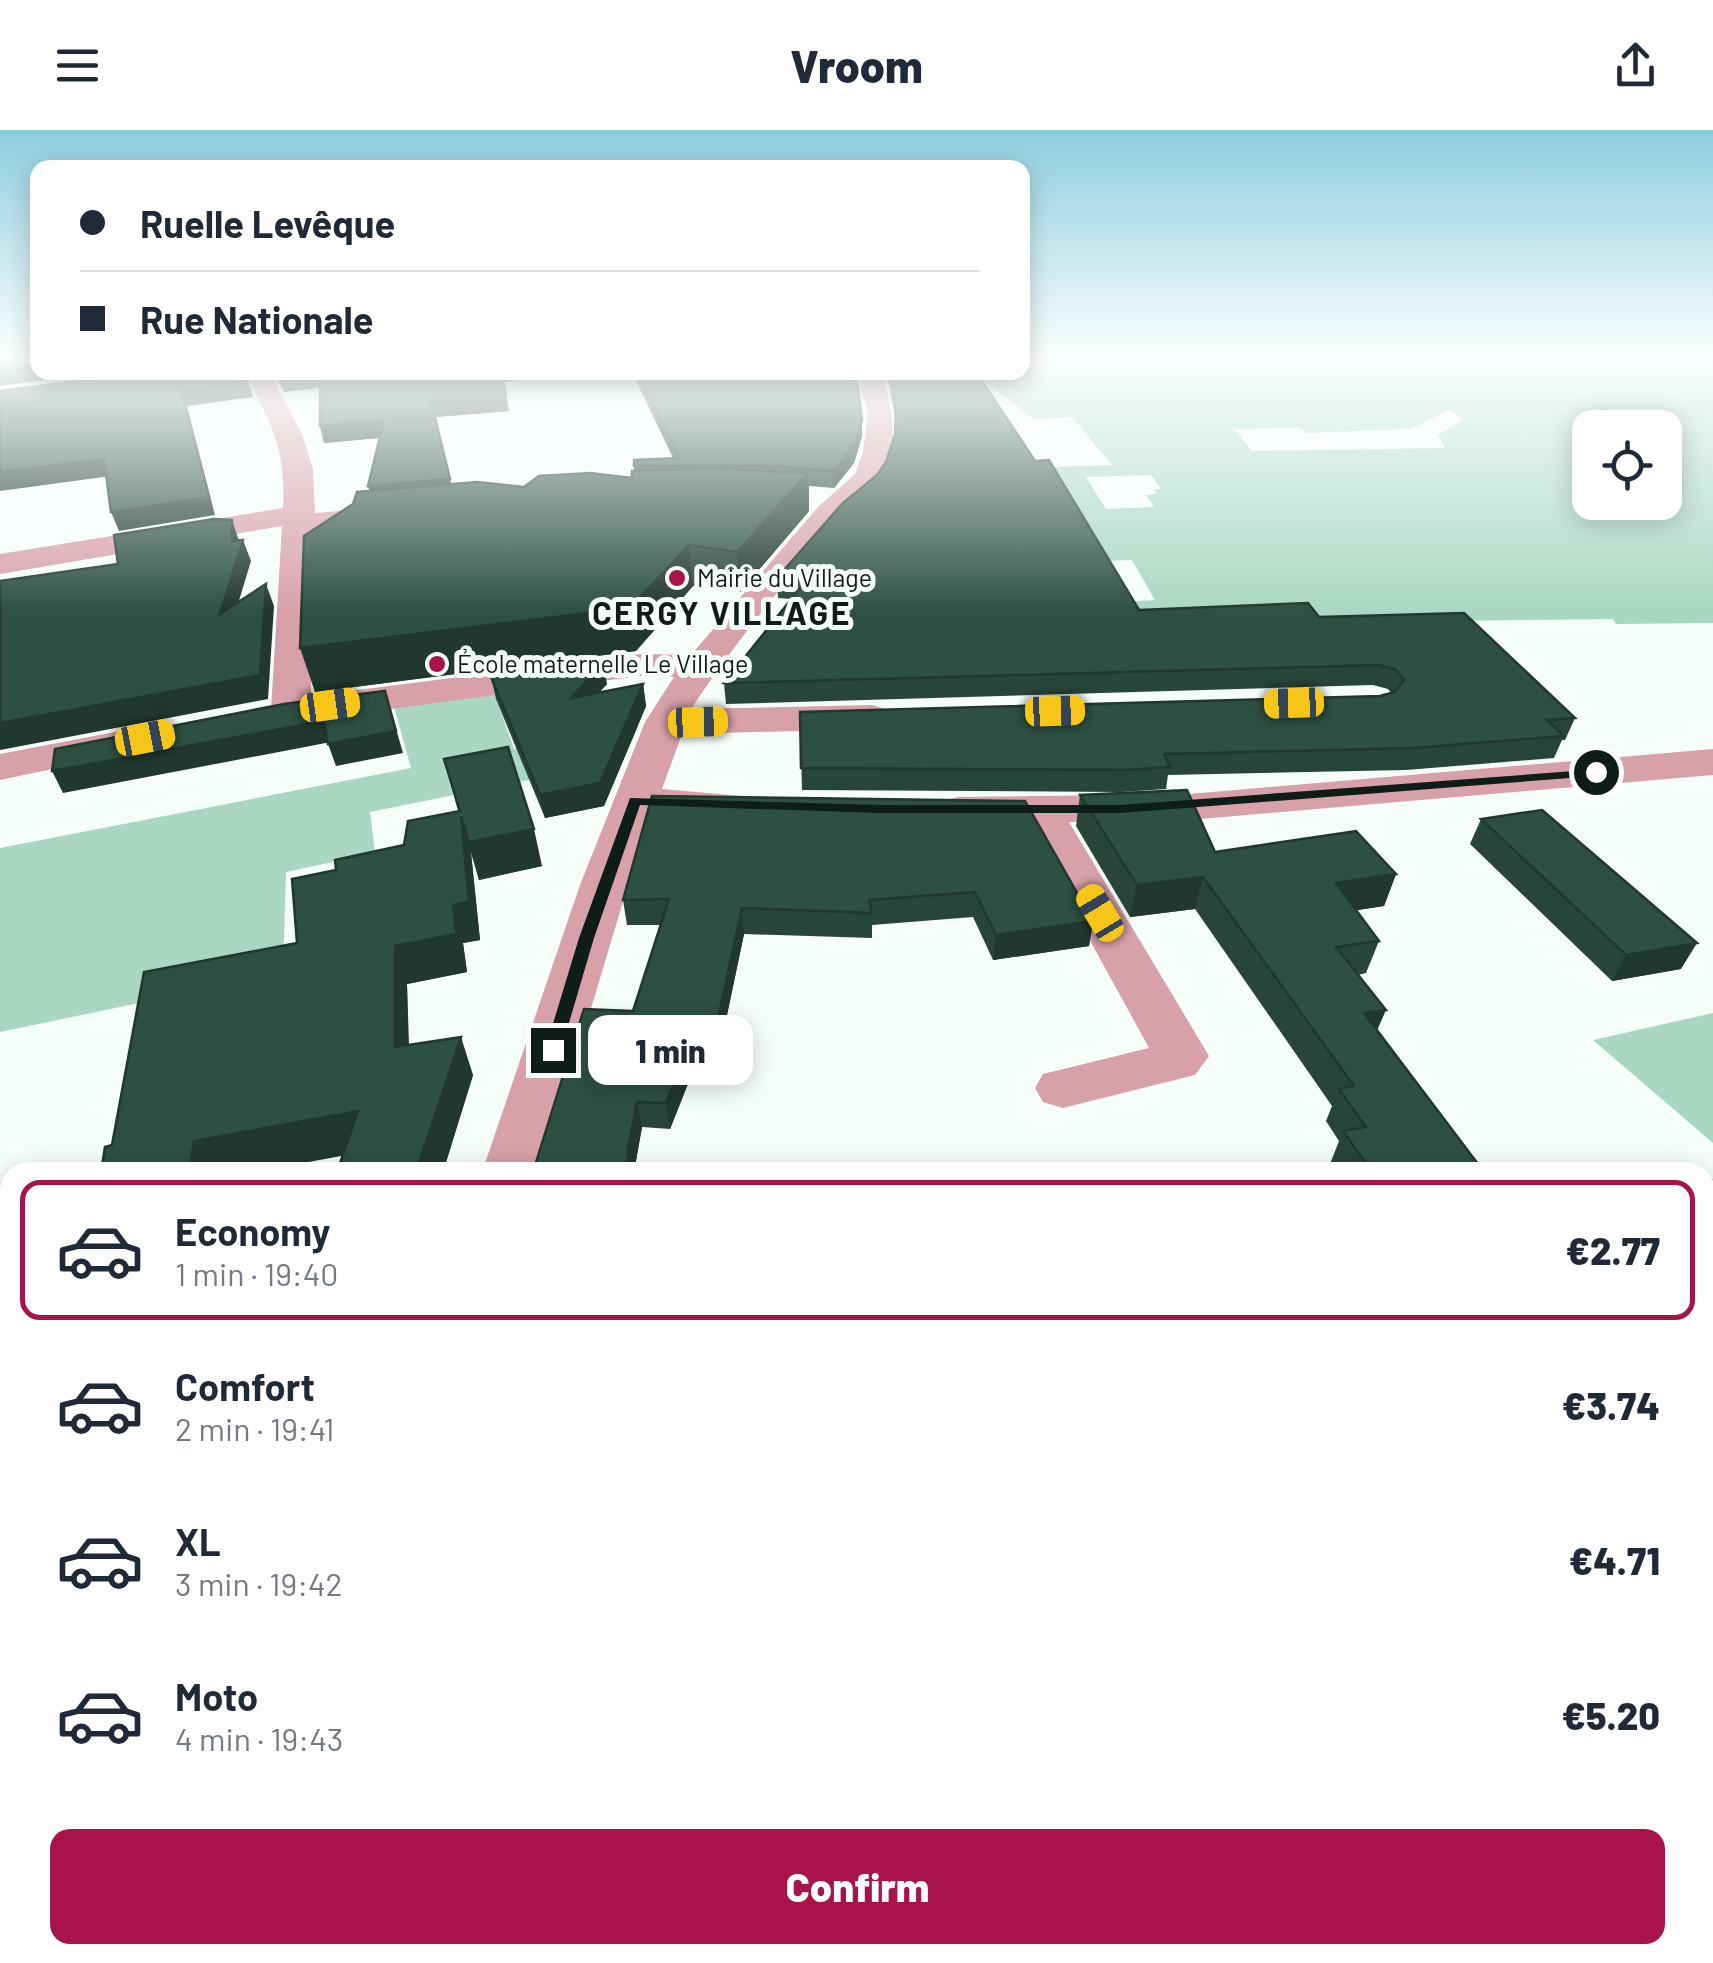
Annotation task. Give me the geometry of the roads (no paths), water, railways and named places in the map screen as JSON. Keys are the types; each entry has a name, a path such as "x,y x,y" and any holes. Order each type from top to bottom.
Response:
{"street":[{"path":"289,441 296,456 300,519 290,710"},
{"path":"515,1162 582,963 586,938 666,722 701,666 829,512 868,478 879,441"},
{"path":"802,498 844,502"},
{"path":"0,564 300,519 430,513"},
{"path":"252,718 640,664 701,666"},
{"path":"666,722 916,715"},
{"path":"0,766 155,737"},
{"path":"915,809 1189,807 1713,762"},
{"path":"635,800 759,806"},
{"path":"1040,810 1181,1056 1176,1061 1063,1088"}],"place":[{"name":"Mairie du Village","path":"677,578"},
{"name":"École maternelle Le Village","path":"437,664"}],"district":[{"name":"CERGY VILLAGE","path":"722,614"}]}
